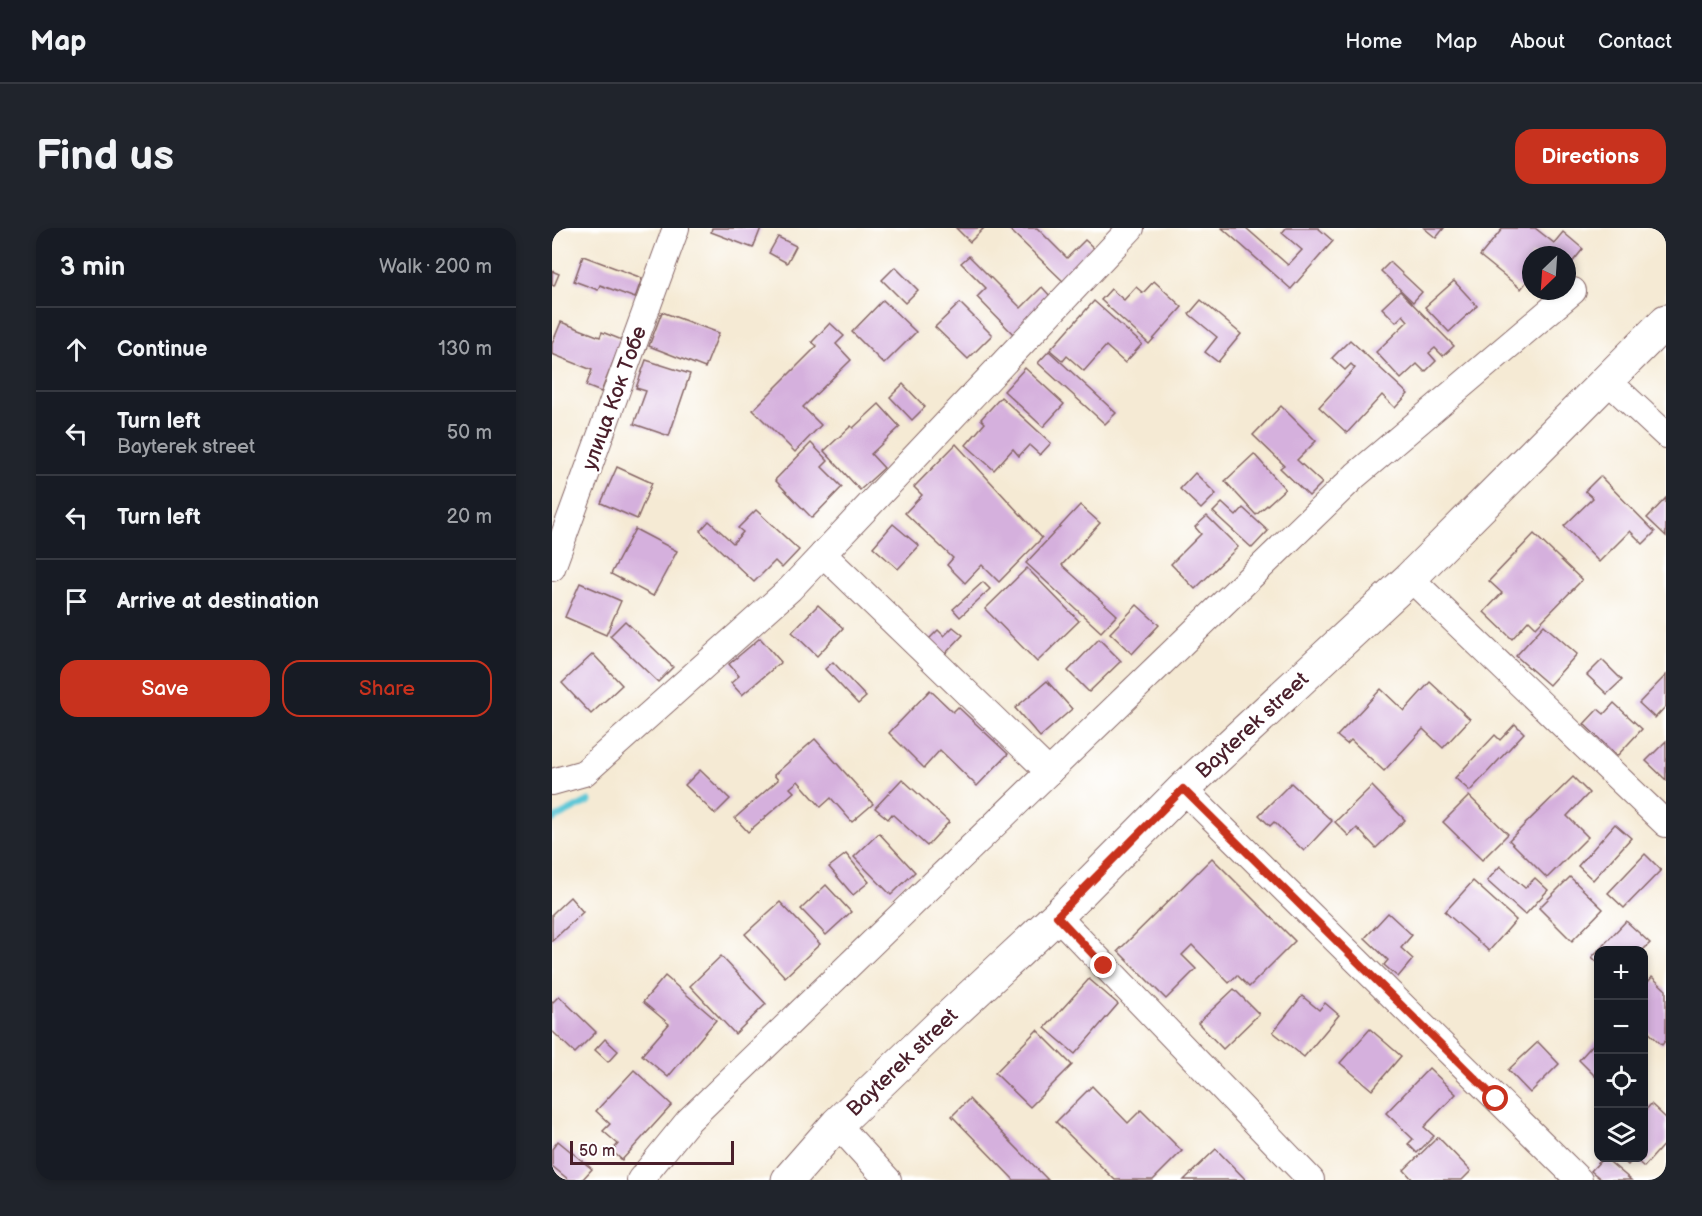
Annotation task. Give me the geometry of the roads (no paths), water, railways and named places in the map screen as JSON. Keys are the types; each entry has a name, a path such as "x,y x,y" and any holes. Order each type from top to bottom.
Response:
{"street":[{"name":"улица Кок Тобе","path":"552,568 676,228"},
{"path":"552,782 584,773 790,589 1131,228"},
{"path":"640,1180 689,1120 1356,475 1562,300"},
{"name":"Bayterek street","path":"788,1180 837,1124 1057,916 1183,789 1410,579 1666,321"},
{"path":"1607,380 1666,435"},
{"path":"823,554 1049,772"},
{"path":"1410,579 1666,824"},
{"path":"1183,789 1579,1180"},
{"path":"1057,916 1311,1180"},
{"path":"837,1124 888,1180"}],"waterway":[{"path":"552,820 589,801"}]}
